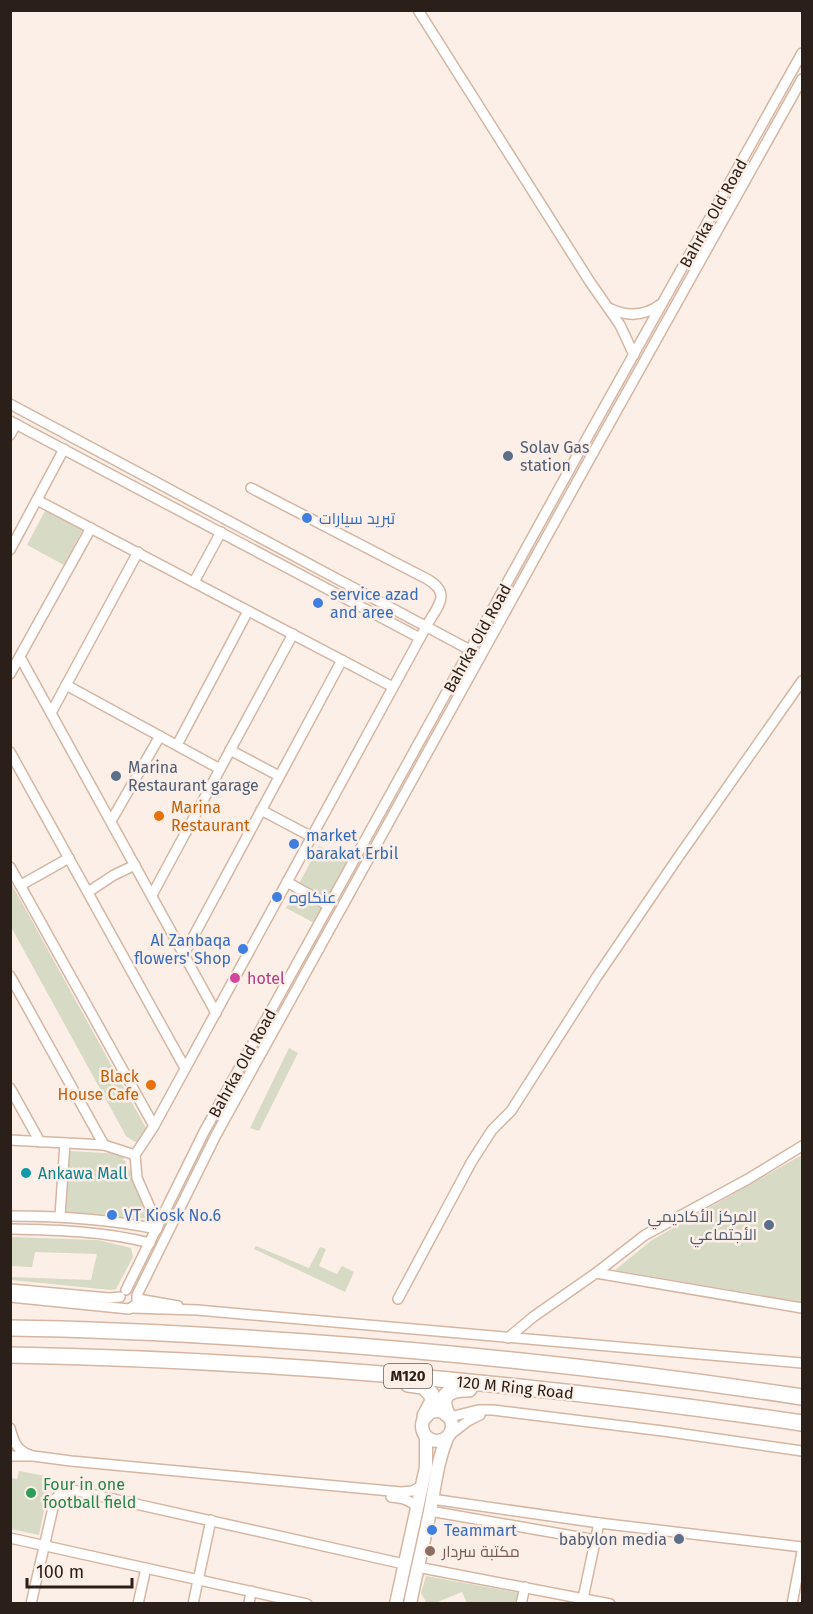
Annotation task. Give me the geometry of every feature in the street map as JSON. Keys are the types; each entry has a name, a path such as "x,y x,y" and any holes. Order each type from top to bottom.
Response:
{"highway":[{"name":"120 M Ring Road","path":"10,1328 227,1336 373,1347 671,1378 802,1397"},
{"name":"120 M Ring Road","path":"10,1355 213,1362 359,1372 510,1386 802,1423"},
{"path":"359,1372 389,1382 419,1385 426,1388 433,1401 425,1416"},
{"path":"448,1416 444,1407 445,1398 455,1389 482,1390 510,1386"}],"main road":[{"path":"396,1604 427,1460 426,1437 422,1425 425,1416 439,1411 448,1416 453,1425 439,1461 417,1567 413,1600"},
{"path":"426,1437 434,1441 443,1440 449,1436"}],"street":[{"path":"418,10 590,282 621,325 634,355"},
{"name":"Bahrka Old Road","path":"123,1294 204,1132 802,53"},
{"path":"128,1308 137,1304 138,1297 216,1135 802,79"},
{"path":"607,307 622,313 638,314 654,309 666,298"},
{"path":"10,404 470,650"},
{"path":"10,435 14,422 420,638"},
{"path":"10,550 63,449"},
{"path":"158,1227 137,1178 135,1155 154,1126 216,1013 441,600 442,594 436,584 251,488"},
{"path":"38,500 393,687"},
{"path":"10,674 91,528"},
{"path":"194,582 221,532"},
{"path":"51,713 138,552"},
{"path":"177,745 248,611"},
{"path":"152,895 292,634"},
{"path":"20,657 216,1013"},
{"path":"184,954 342,660"},
{"path":"398,1299 472,1161 492,1130 511,1111 610,958 802,681"},
{"path":"66,686 220,769"},
{"path":"111,821 160,736"},
{"path":"230,750 279,776"},
{"path":"10,752 185,1068"},
{"path":"261,810 312,837"},
{"path":"21,885 69,858"},
{"path":"88,892 114,875 135,866"},
{"path":"10,867 154,1126"},
{"path":"287,882 329,906"},
{"path":"10,976 104,1145"},
{"path":"10,1088 40,1142"},
{"path":"10,1140 104,1145 135,1155"},
{"path":"60,1216 65,1143"},
{"path":"508,1338 645,1235 748,1179 802,1146"},
{"path":"10,1216 60,1216 158,1227"},
{"path":"126,1237 129,1223"},
{"path":"10,1229 61,1230 126,1237 150,1243"},
{"path":"596,1273 802,1308"},
{"path":"10,1289 109,1298 132,1291 138,1297 198,1310"},
{"path":"123,1294 120,1303 128,1308"},
{"path":"10,1297 128,1308 198,1310 802,1363"},
{"path":"448,1416 485,1409 802,1451"},
{"path":"449,1436 468,1421 483,1414 524,1414"},
{"path":"11,1433 16,1446 26,1454 33,1456"},
{"path":"12,1455 353,1488 407,1492 422,1486"},
{"path":"353,1488 406,1499 417,1508"},
{"path":"33,1603 56,1499 65,1491 73,1490 404,1564"},
{"path":"431,1505 802,1546"},
{"path":"431,1505 596,1540"},
{"path":"193,1604 211,1520"},
{"path":"583,1601 599,1523"},
{"path":"10,1538 307,1604"},
{"path":"792,1604 802,1552"},
{"path":"417,1567 525,1587 583,1601 610,1604"},
{"path":"138,1604 146,1568"},
{"path":"521,1604 525,1587"},
{"path":"249,1604 251,1592"}],"green space":[{"path":"47,507 84,527 64,565 27,545"},
{"path":"319,846 334,854 338,848 352,855 316,924 286,908"},
{"path":"10,881 147,1130 140,1141 135,1142 126,1136 11,927"},
{"path":"289,1048 298,1053 259,1131 250,1128"},
{"path":"70,1151 121,1154 156,1219 66,1214"},
{"path":"802,1155 802,1302 615,1270 652,1240"},
{"path":"11,1237 98,1240 131,1248 133,1257 116,1289 111,1290 11,1280 11,1277 91,1280 97,1254 35,1252 32,1267 11,1266"},
{"path":"256,1246 309,1268 320,1247 326,1249 319,1266 337,1274 342,1266 354,1272 345,1292 254,1249"},
{"name":"Four in one football field","path":"19,1471 51,1477 39,1535 11,1529 11,1478 17,1479"},
{"path":"426,1576 520,1593 517,1603 467,1603 462,1592 427,1604 421,1593"}],"place":[{"name":"Solav Gas station","path":"508,456"},
{"name":"تبريد سيارات","path":"307,518"},
{"name":"service azad and aree","path":"318,603"},
{"name":"Marina Restaurant garage","path":"116,776"},
{"name":"Marina Restaurant","path":"159,816"},
{"name":"market barakat Erbil","path":"294,844"},
{"name":"عنكاوه","path":"277,897"},
{"name":"Al Zanbaqa flowers' Shop","path":"243,949"},
{"name":"hotel","path":"235,978"},
{"name":"Black House Cafe","path":"151,1085"},
{"name":"Ankawa Mall","path":"26,1173"},
{"name":"VT Kiosk No.6","path":"112,1215"},
{"name":"المركز الأكاديمي الأجتماعي","path":"769,1225"},
{"name":"Four in one football field","path":"31,1493"},
{"name":"Teammart","path":"432,1530"},
{"name":"babylon media","path":"679,1539"},
{"name":"مكتبة سردار","path":"430,1551"}]}
